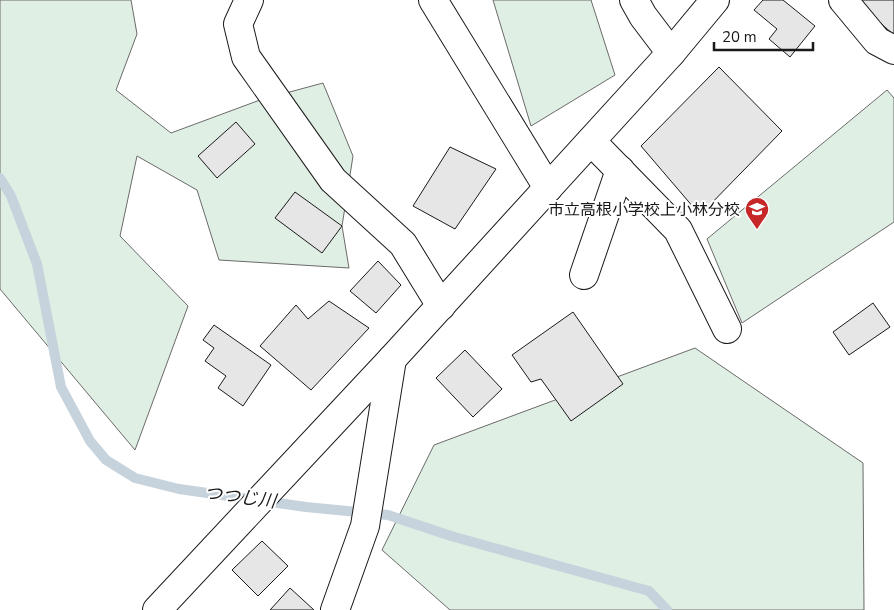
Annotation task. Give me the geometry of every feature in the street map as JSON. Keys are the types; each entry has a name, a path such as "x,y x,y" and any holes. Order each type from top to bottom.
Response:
{"street":[{"path":"249,0 238,24 246,57 333,180 403,244 441,306"},
{"path":"432,0 548,188"},
{"path":"634,0 643,16 671,53"},
{"path":"157,610 441,306 671,53 716,0"},
{"path":"843,0 877,41 894,50"},
{"path":"591,141 678,230 727,329"},
{"path":"584,274 620,170"},
{"path":"335,610 365,526 392,359"}],"green space":[{"path":"0,0 131,0 137,34 116,90 171,133 260,100 323,83 353,156 342,226 349,268 219,260 197,190 137,156 120,236 188,306 135,450 0,289"},
{"path":"493,0 591,0 615,75 531,126"},
{"path":"887,90 894,98 894,222 742,323 707,239"},
{"path":"695,348 863,463 864,610 450,610 382,550 434,445"}],"building":[{"path":"763,0 783,0 815,26 790,57 769,39 777,29 754,10"},
{"path":"854,0 894,0 894,35"},
{"path":"719,67 782,131 700,215 641,146"},
{"path":"236,122 255,144 217,178 198,156"},
{"path":"450,147 496,169 455,229 413,206"},
{"path":"295,192 342,226 322,253 275,218"},
{"path":"378,261 401,285 376,313 350,291"},
{"path":"329,301 369,328 311,390 260,346 296,305 308,319"},
{"path":"873,303 890,327 849,355 833,332"},
{"path":"573,312 623,384 571,421 541,379 531,382 512,355"},
{"path":"214,325 271,365 243,406 218,388 226,376 205,361 214,348 203,340"},
{"path":"465,350 502,389 473,417 436,378"},
{"path":"262,541 288,566 258,596 232,570"},
{"path":"290,588 314,610 270,610"}],"waterway":[{"name":"つつじ川","path":"0,178 11,196 37,264 61,387 90,441 106,460 135,478 179,489 306,507 388,515 451,536 649,591 667,610"}],"place":[{"name":"市立高根小学校上小林分校","path":"757,230"}]}
